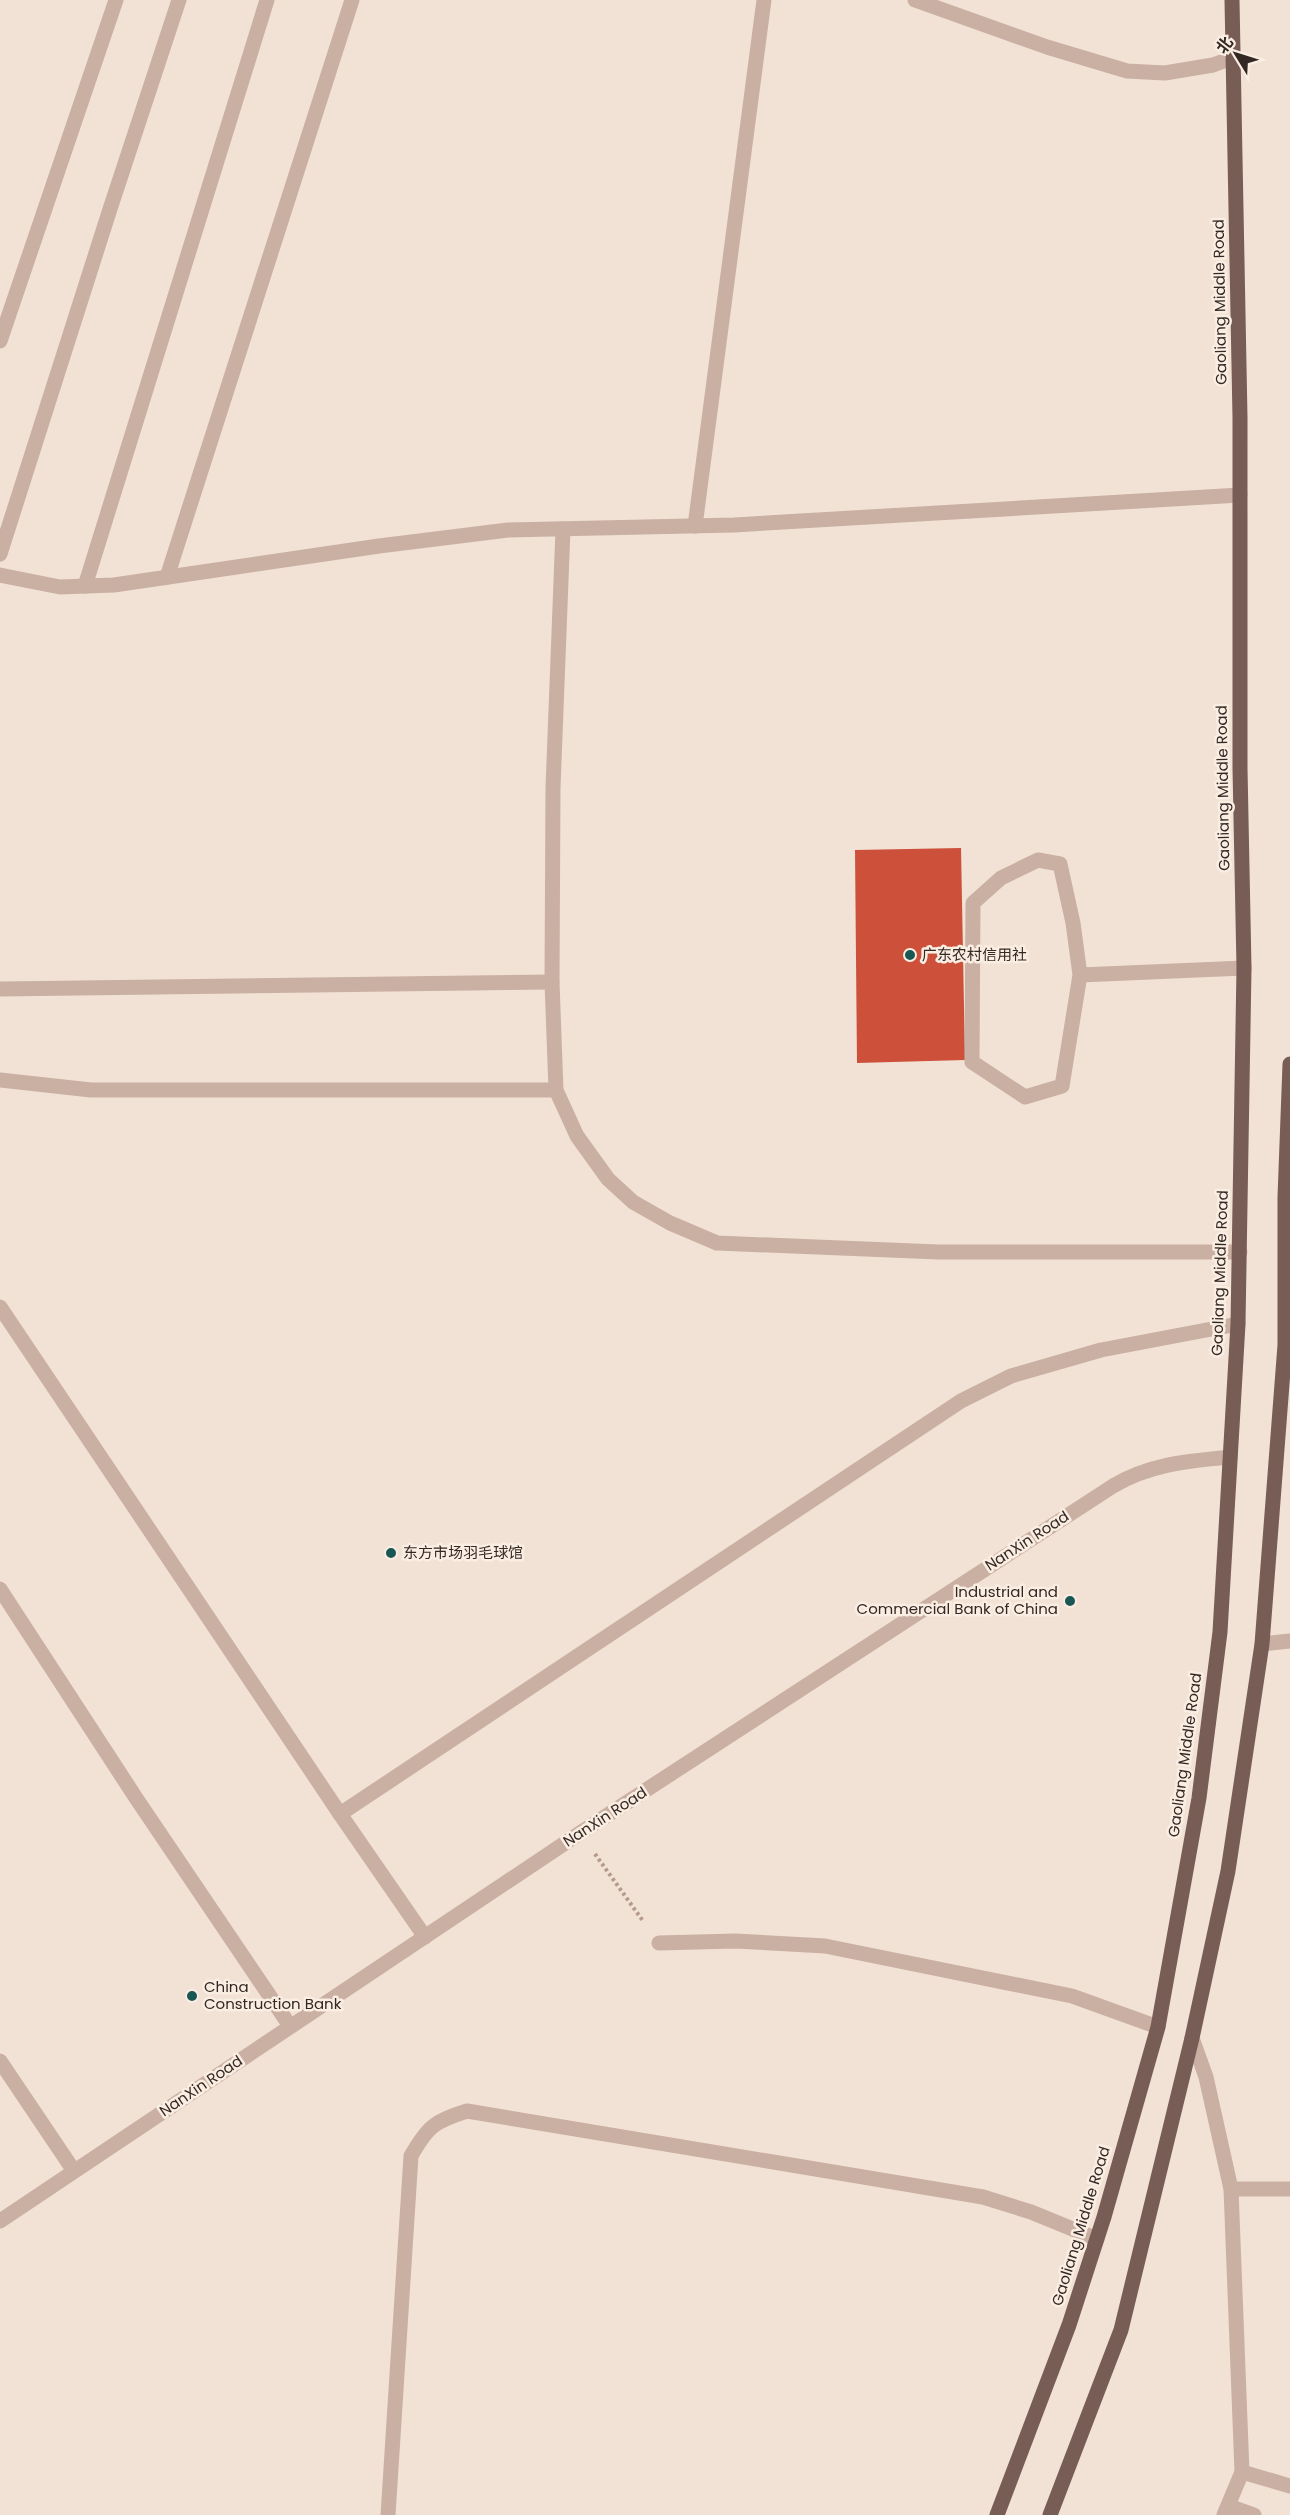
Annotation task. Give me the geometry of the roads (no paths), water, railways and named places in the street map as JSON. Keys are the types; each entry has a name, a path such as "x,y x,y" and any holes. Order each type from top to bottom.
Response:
{"main road":[{"name":"Gaoliang Middle Road","path":"997,2515 1069,2325 1097,2239 1158,2027 1199,1798 1220,1632 1238,1324 1244,968 1240,768 1240,495 1232,0"},
{"path":"1050,2515 1121,2330 1192,2038 1228,1871 1262,1644 1285,1345 1285,1197 1290,1064"}],"street":[{"path":"0,341 116,0"},
{"path":"0,554 179,0"},
{"path":"85,586 267,0"},
{"path":"167,577 352,0"},
{"path":"694,526 764,0"},
{"path":"915,0 1057,51 1127,71 1175,72 1213,65 1232,58"},
{"path":"0,575 60,587 114,585 379,546 508,530 694,526 1240,495"},
{"path":"564,529 553,788 552,982 556,1090 577,1136 608,1179 633,1202 670,1223 717,1243 938,1252 1240,1252"},
{"path":"1038,860 1060,864 1073,923 1080,975 1062,1086 1025,1097 972,1062 973,903 1001,878 1038,860"},
{"path":"1080,975 1244,968"},
{"path":"0,989 552,982"},
{"path":"0,1080 91,1090 556,1090"},
{"path":"0,1308 425,1937"},
{"path":"340,1814 961,1401 1011,1376 1101,1350 1238,1324"},
{"name":"NanXin Road","path":"0,2221 580,1833 921,1609 1134,1474 1182,1461 1230,1457"},
{"path":"0,1588 136,1798 291,2026"},
{"path":"1262,1644 1290,1641"},
{"path":"659,1943 735,1941 825,1946 1072,1996 1158,2027"},
{"path":"1192,2038 1206,2077 1231,2189 1242,2472 1226,2511 1254,2515"},
{"path":"0,2061 74,2171"},
{"path":"388,2515 411,2156 422,2137 440,2119 467,2111 983,2197 1031,2212 1097,2239"},
{"path":"1231,2189 1290,2189"},
{"path":"1242,2472 1290,2486"}],"place":[{"name":"广东农村信用社","path":"910,955"},
{"name":"东方市场羽毛球馆","path":"391,1553"},
{"name":"Industrial and Commercial Bank of China","path":"1070,1601"},
{"name":"China Construction Bank","path":"192,1996"}]}
